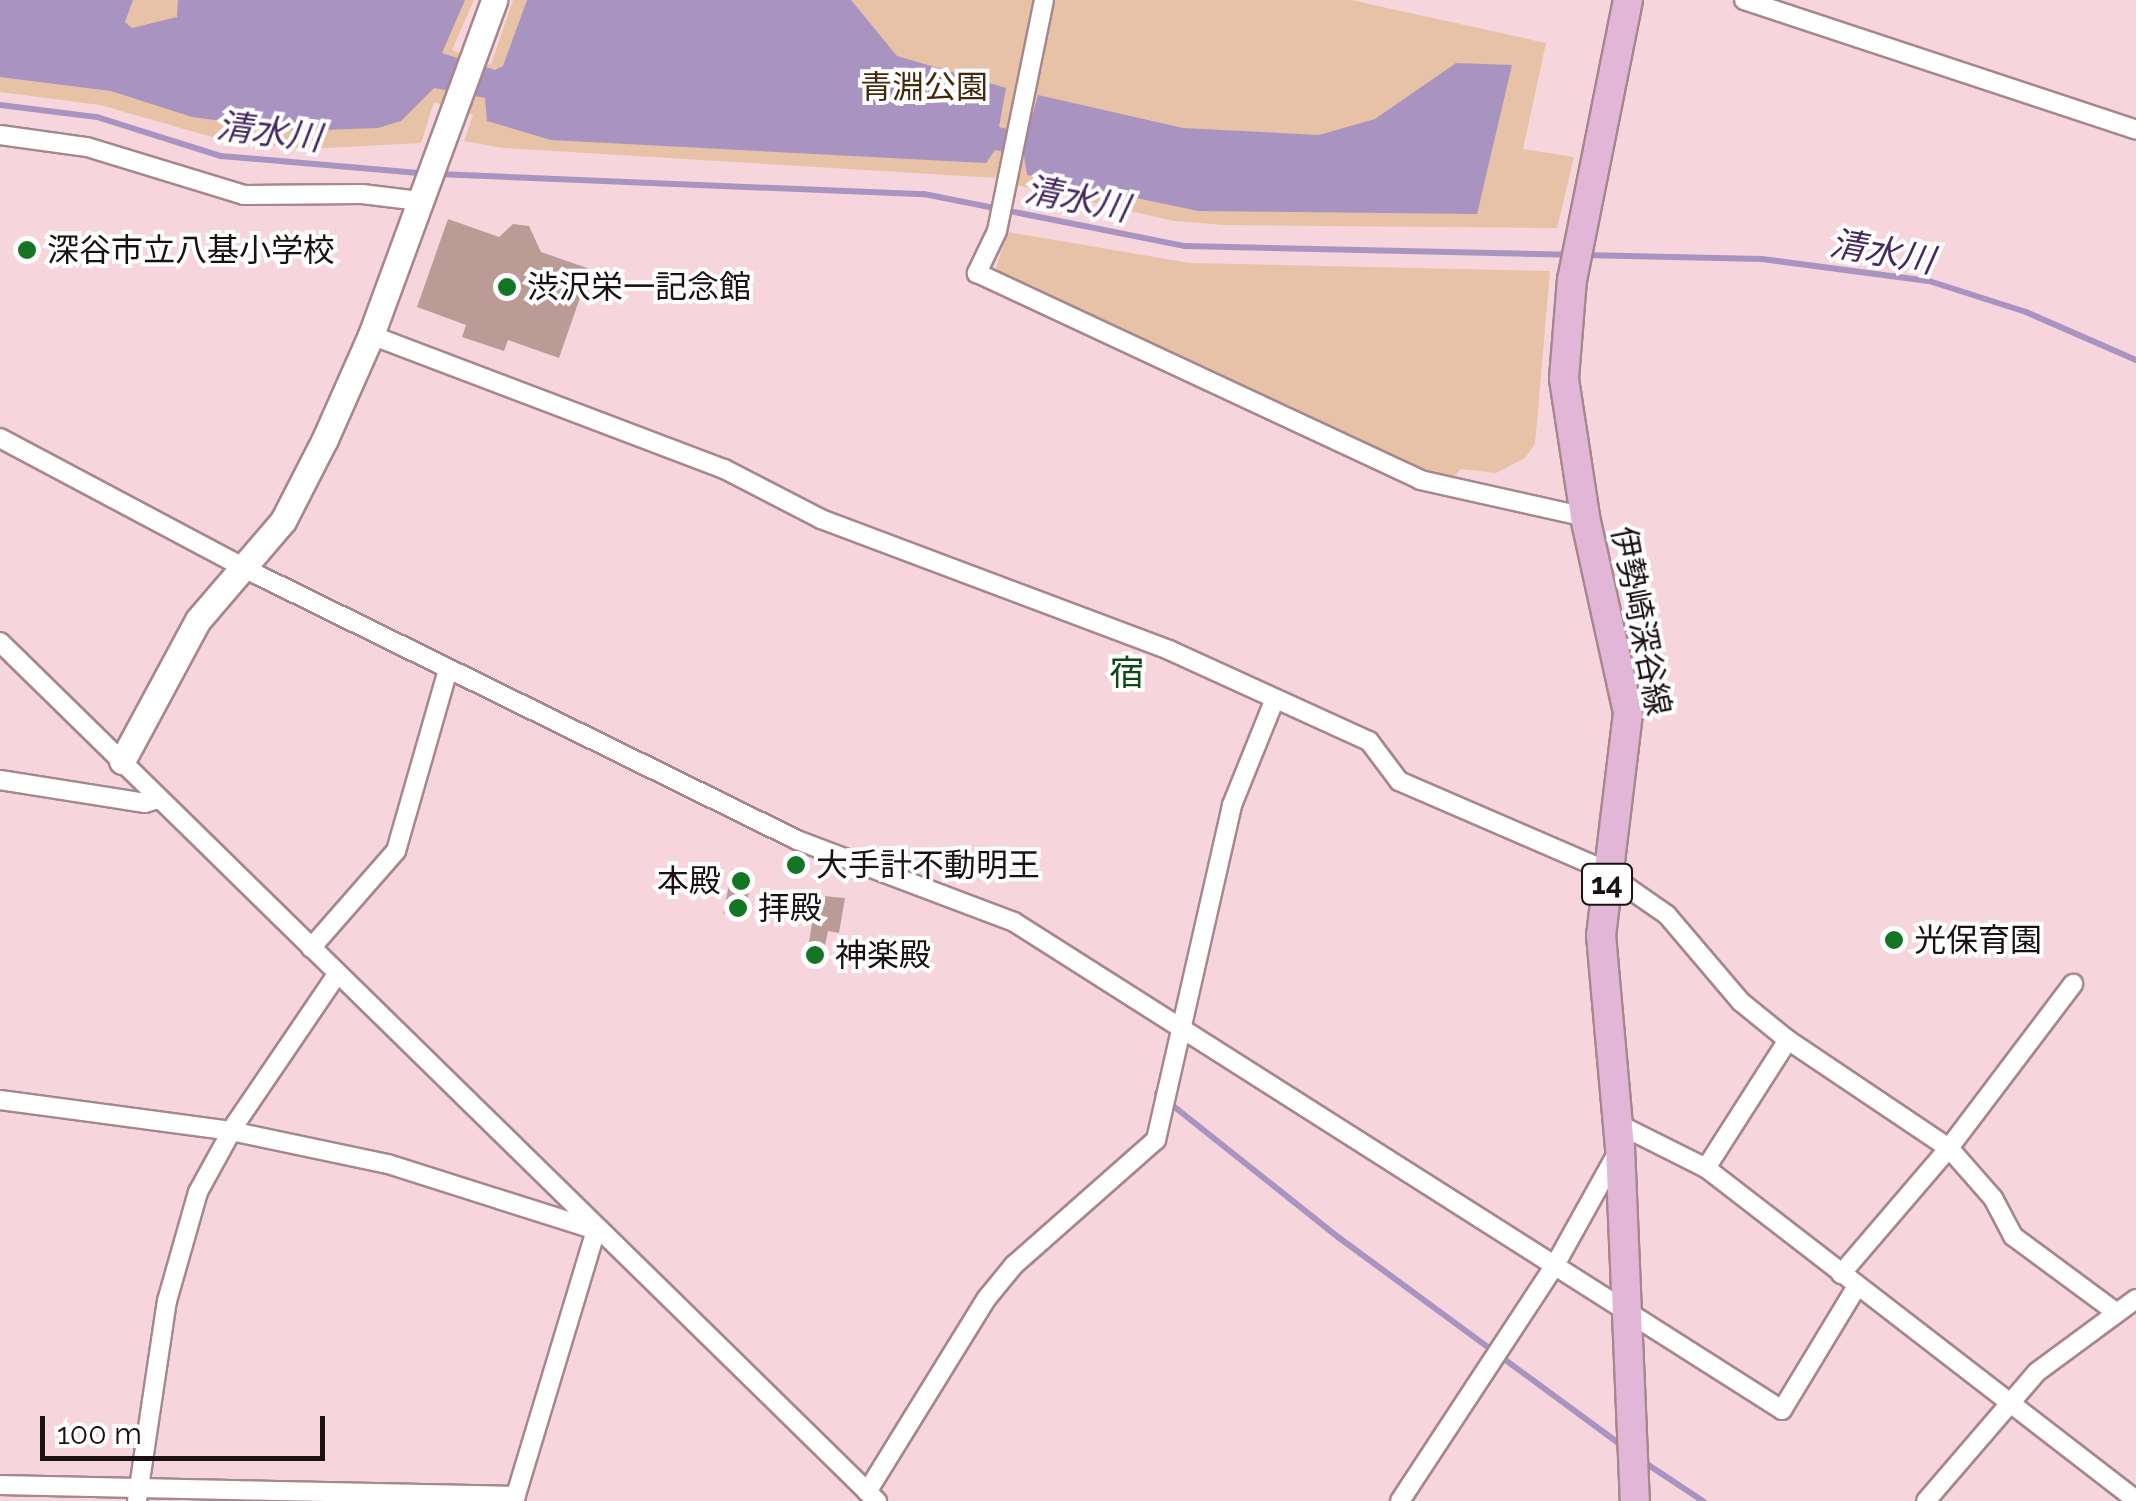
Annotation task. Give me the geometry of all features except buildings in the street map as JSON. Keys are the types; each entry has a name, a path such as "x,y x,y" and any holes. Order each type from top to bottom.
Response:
{"main road":[{"name":"伊勢崎深谷線","path":"1628,0 1573,273 1564,380 1585,518 1628,713 1601,934 1619,1136 1635,1501"}],"street":[{"path":"122,761 198,620 297,497 371,334 494,0"},
{"path":"1044,0 1015,126 997,232 977,273 1420,480 1585,518"},
{"path":"1744,0 2136,130"},
{"path":"0,135 87,146 232,194 422,194"},
{"path":"371,334 724,470 821,519 1168,650 1370,742 1399,781 1609,873 1666,916 1741,1002 1788,1040 1950,1148 1993,1198 2013,1236 2113,1310"},
{"path":"0,438 243,567 797,840 1014,922 1176,1030 1782,1410 1857,1286"},
{"path":"0,642 596,1230 872,1496 996,1287 1156,1140 1176,1030 1232,805 1274,701"},
{"path":"312,948 396,851 448,670"},
{"path":"0,780 144,803 158,798"},
{"path":"138,1495 172,1285 198,1192 232,1131 338,973"},
{"path":"1840,1274 1950,1148 2074,984"},
{"path":"1706,1168 1788,1040"},
{"path":"0,1100 232,1131 388,1164 596,1230"},
{"path":"1400,1501 1555,1265 1619,1136 1706,1168 2136,1500"},
{"path":"0,1484 138,1495 515,1499 596,1230"},
{"path":"1926,1501 2009,1403 2113,1310 2136,1299"}],"green space":[{"name":"青淵公園","path":"0,0 474,0 452,50 491,65 513,0 1035,0 997,178 503,148 464,141 473,115 434,102 421,143 307,149 226,141 100,105 0,92"},
{"name":"青淵公園","path":"1051,0 1351,0 1546,43 1523,149 1574,157 1557,228 1224,225 1174,221 1016,185"},
{"path":"1007,232 1190,263 1550,271 1535,444 1525,458 1496,473 1461,469 1451,479 1421,472 1008,279 996,268"}],"shaded area":[{"name":"青淵公園","path":"0,0 133,0 125,22 132,28 177,17 178,0 465,0 442,53 495,70 503,66 527,0 851,0 897,56 1006,88 999,127 1027,134 1038,95 1183,128 1319,135 1375,119 1456,63 1512,65 1477,214 1198,211 1027,175 1024,156 995,150 986,163 551,140 487,121 485,98 434,88 401,121 378,128 297,131 192,117 111,91 0,77"}],"waterway":[{"name":"清水川","path":"0,105 97,117 221,156 421,173"},
{"name":"清水川","path":"438,174 924,194 1185,246 1570,255"},
{"name":"清水川","path":"1583,255 1762,259 1929,281 2026,312 2136,360"},
{"path":"1157,1093 1338,1237 1622,1446"},
{"path":"1644,1462 1703,1501"}],"place":[{"name":"深谷市立八基小学校","path":"27,250"},
{"name":"渋沢栄一記念館","path":"507,287"},
{"name":"大手計不動明王","path":"796,865"},
{"name":"本殿","path":"741,881"},
{"name":"拝殿","path":"738,908"},
{"name":"光保育園","path":"1894,940"},
{"name":"神楽殿","path":"815,955"}],"district":[{"name":"宿","path":"1127,673"}]}
